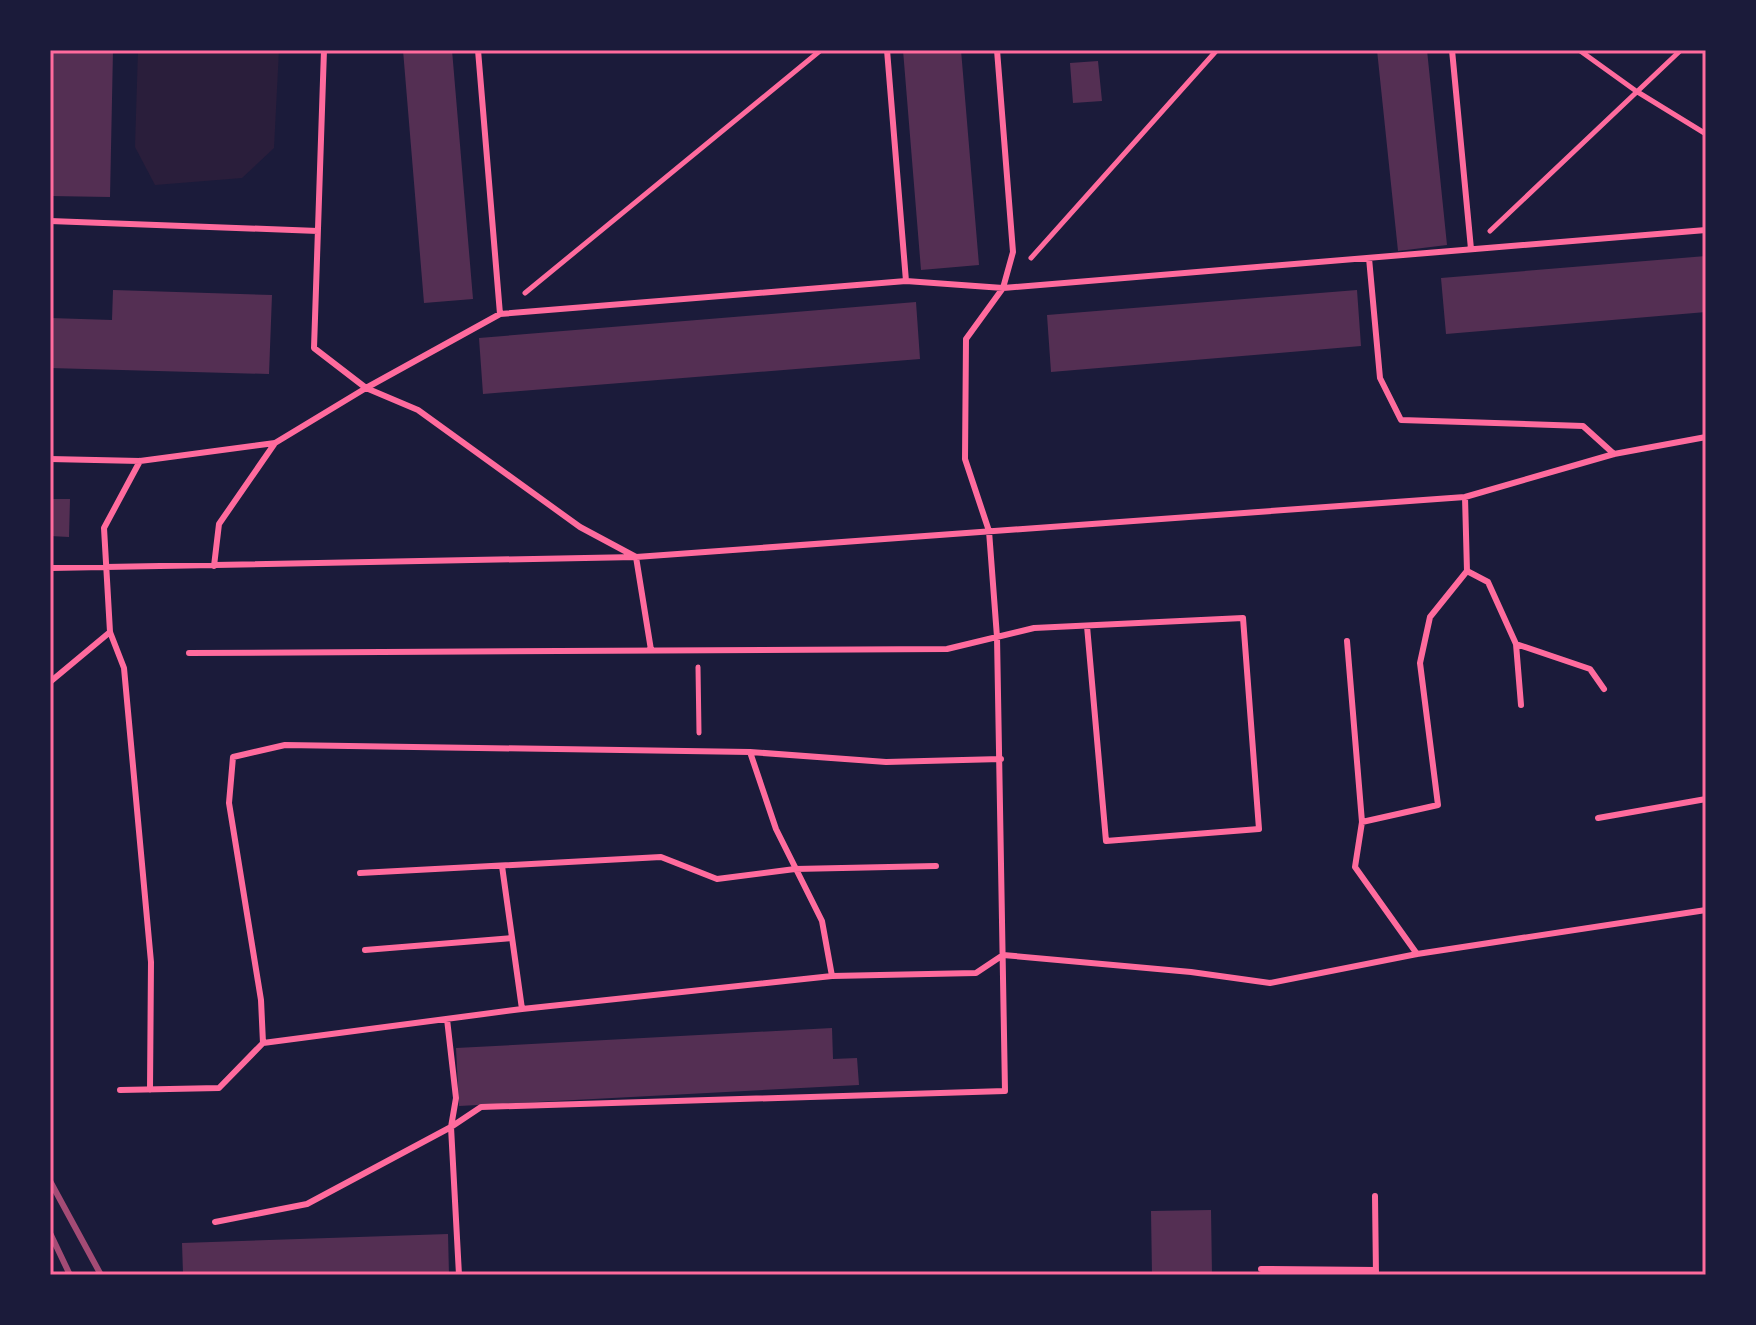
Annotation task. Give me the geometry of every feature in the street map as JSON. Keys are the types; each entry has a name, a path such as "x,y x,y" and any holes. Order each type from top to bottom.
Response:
{"lane":[{"path":"324,50 314,348 366,388 418,410 580,527 636,557"},
{"path":"478,50 500,314"},
{"path":"887,50 906,281"},
{"path":"215,1222 307,1204 451,1127 481,1107 1005,1091 997,637 989,531 965,459 966,339 1003,288 1013,252 997,50"},
{"path":"1452,50 1471,249"},
{"path":"50,221 318,231"},
{"path":"50,459 140,461 275,443 366,388 500,314 906,281 1003,288 1706,230"},
{"path":"1369,258 1380,378 1401,420 1583,426 1614,454"},
{"path":"50,568 636,557 1465,497 1614,454 1706,437"},
{"path":"214,566 219,524 275,443"},
{"path":"140,461 104,528 110,632 124,668 151,962 150,1090"},
{"path":"1362,822 1438,805 1420,663 1430,617 1467,571 1465,497"},
{"path":"636,557 651,650"},
{"path":"1467,571 1488,582 1516,644 1521,705"},
{"path":"189,653 947,649 1034,628 1243,618 1259,829 1106,841 1087,626"},
{"path":"50,682 110,632"},
{"path":"1347,641 1362,822 1355,867 1417,954"},
{"path":"1516,644 1590,669 1604,689"},
{"path":"263,1043 261,1000 229,803 233,757 285,745 750,752 886,762 1001,759"},
{"path":"750,752 776,829 822,921 832,976"},
{"path":"1598,818 1706,799"},
{"path":"360,873 661,857 717,879 795,869 936,866"},
{"path":"502,866 522,1009"},
{"path":"120,1090 219,1088 263,1043 522,1009 832,976 976,973 1003,955 1191,972 1270,983 1417,954 1706,910"},
{"path":"365,950 512,938"},
{"path":"447,1019 456,1098 451,1127 459,1275"},
{"path":"1261,1269 1376,1272 1375,1196"}],"path":[{"path":"500,314 821,50"},
{"path":"1003,288 1217,50"},
{"path":"1579,50 1636,91 1706,134"},
{"path":"1471,249 1681,50"},
{"path":"697,650 699,752"}],"shaded area":[{"path":"138,50 279,50 274,148 242,178 155,185 135,147"}],"building":[{"path":"50,50 113,50 110,197 50,196"},
{"path":"403,50 452,50 473,299 424,303"},
{"path":"903,50 961,50 979,265 921,270"},
{"path":"1377,50 1427,50 1447,245 1398,251"},
{"path":"1098,61 1102,101 1073,103 1070,63"},
{"path":"1706,256 1706,312 1446,334 1441,278"},
{"path":"113,290 272,295 269,374 50,368 50,318 112,320"},
{"path":"1357,290 1361,346 1051,372 1047,315"},
{"path":"916,302 920,359 483,394 479,338"},
{"path":"50,499 70,499 69,537 50,536"},
{"path":"832,1028 833,1059 857,1058 859,1085 459,1106 456,1048"},
{"path":"1211,1210 1212,1275 1152,1275 1151,1211"},
{"path":"448,1234 449,1275 183,1273 182,1243"}],"railway":[{"path":"50,1181 101,1275"},
{"path":"50,1233 70,1275"}]}
